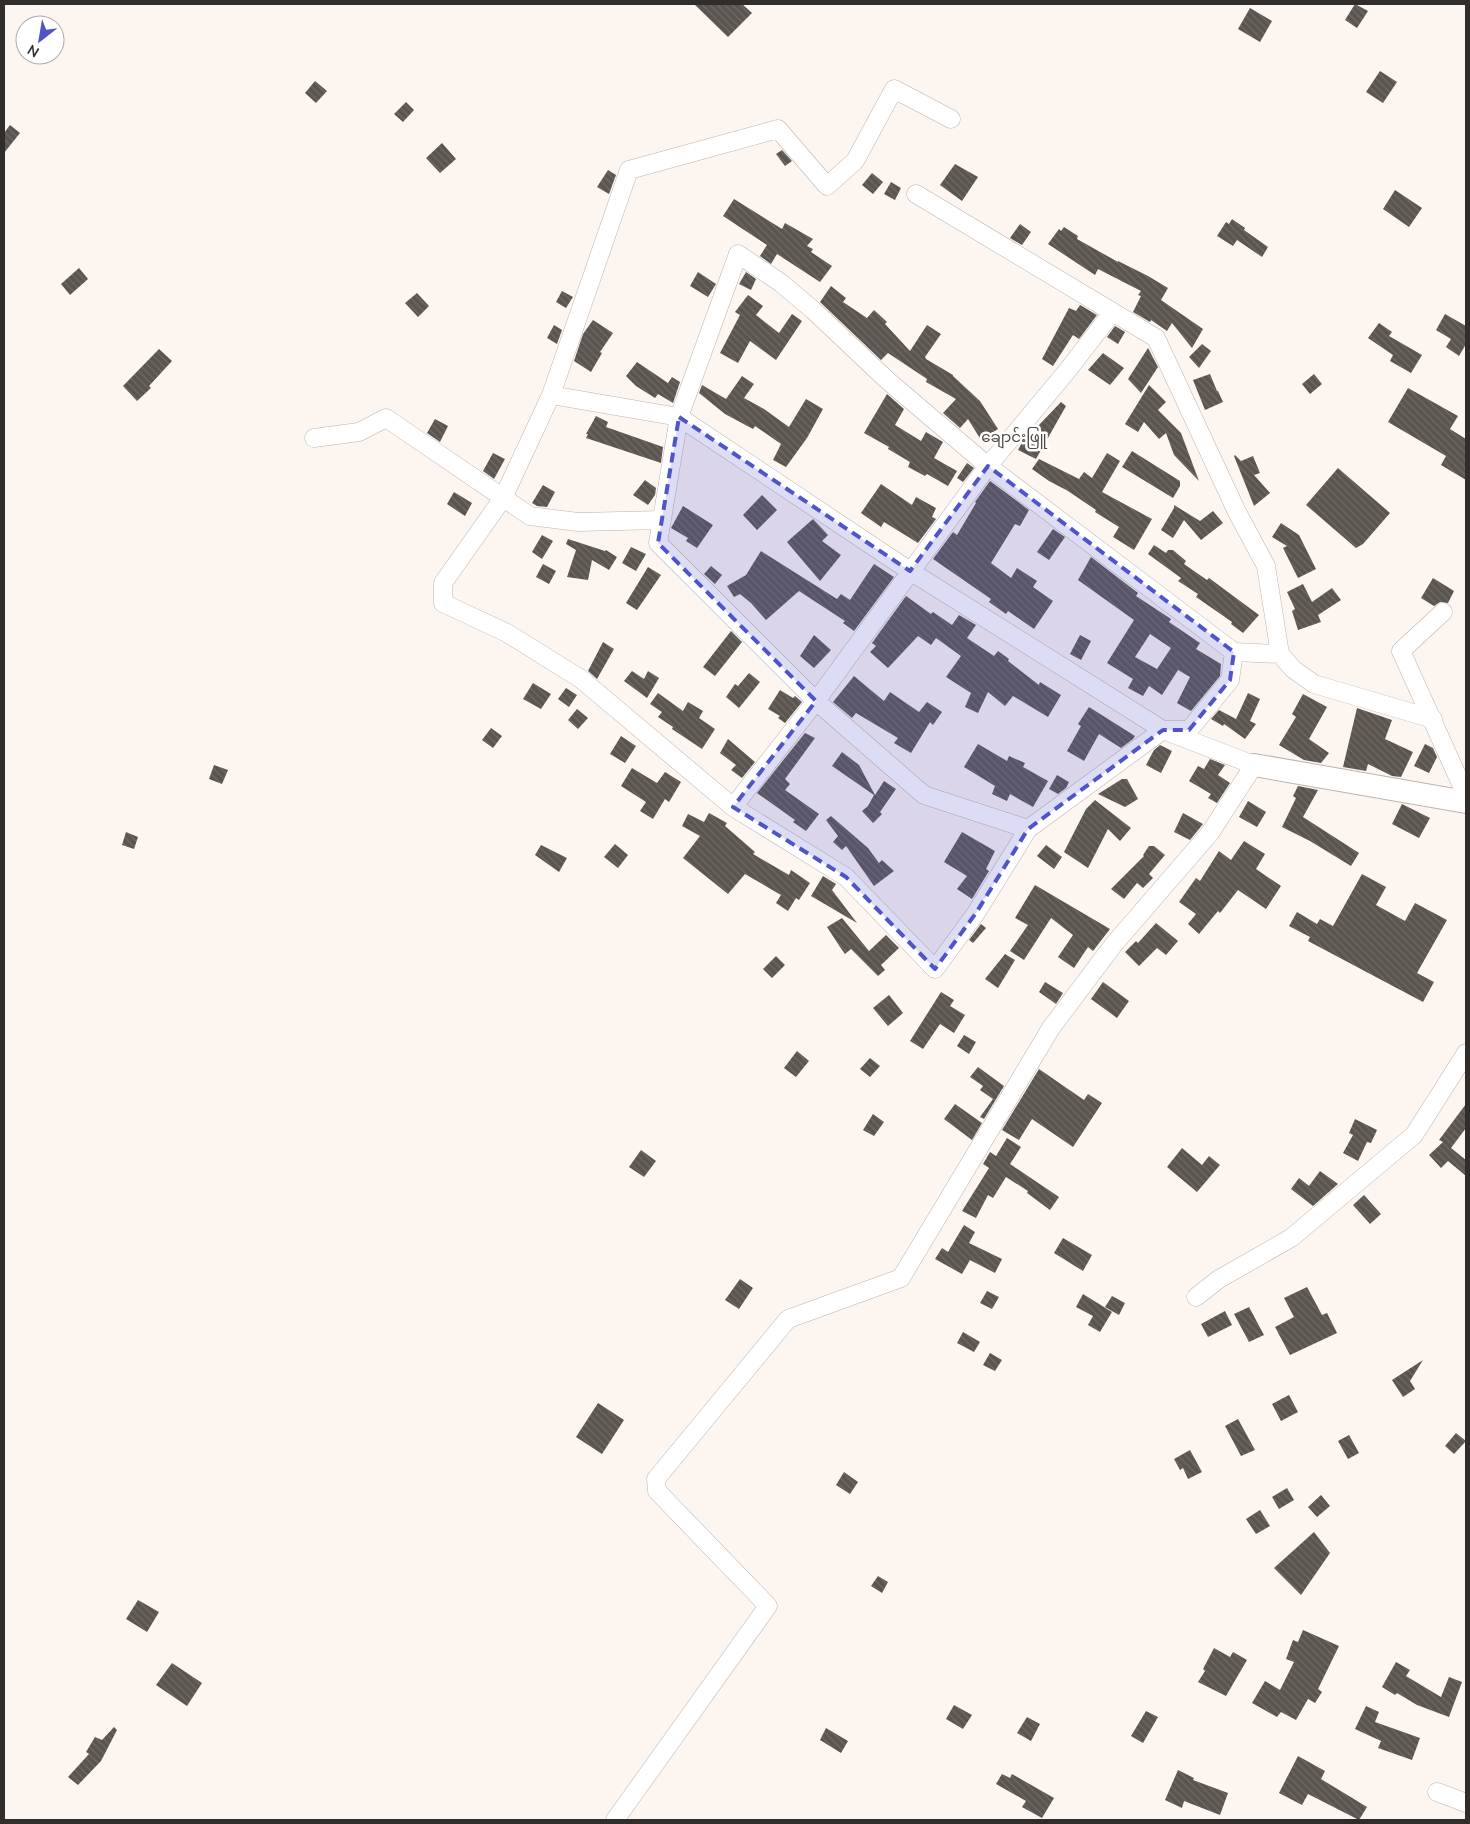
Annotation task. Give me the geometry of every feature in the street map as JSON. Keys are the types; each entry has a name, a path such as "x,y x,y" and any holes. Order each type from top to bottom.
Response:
{"street":[{"path":"951,119 894,89 856,161 827,186 778,130 628,170 551,395 503,498 443,583 443,603 507,633 581,679 733,807 846,877 934,969 976,913 1028,829 1163,730 1189,730 1230,680 1234,652"},
{"path":"916,194 1156,338 1237,512 1266,566 1280,654 1293,669 1314,684 1434,719"},
{"path":"1028,829 924,795 816,701 658,543 680,417 738,254 781,283 813,310 887,380 988,466 1234,652 1280,654"},
{"path":"733,807 816,701 988,466 1067,371 1112,313"},
{"path":"551,395 680,417 910,572 1163,730 1254,765 1466,802"},
{"path":"314,438 359,432 386,418 530,516 578,522 662,520"},
{"path":"1443,612 1401,651 1434,719 1466,795"},
{"path":"615,1820 768,1606 657,1491 656,1479 788,1319 901,1278 1051,1028 1114,944 1210,833 1254,765"},
{"path":"1196,1297 1220,1279 1291,1238 1414,1135 1466,1053"},
{"path":"1437,1792 1466,1804"}],"highlighted area":[{"path":"679,417 910,571 988,466 1234,652 1230,680 1189,730 1163,730 1028,829 976,913 935,969 846,877 733,807 816,701 658,543"}],"building":[{"path":"694,4 742,4 752,13 728,37"},
{"path":"1355,4 1368,11 1357,28 1345,20"},
{"path":"1250,8 1272,21 1260,42 1238,29"},
{"path":"1380,71 1397,82 1383,103 1366,92"},
{"path":"315,81 327,91 316,103 305,93"},
{"path":"406,102 414,110 403,122 394,114"},
{"path":"10,125 20,133 4,153 4,133"},
{"path":"442,143 456,159 440,173 426,158"},
{"path":"782,150 792,161 785,166 776,154"},
{"path":"955,164 978,177 962,201 940,185"},
{"path":"608,170 616,175 609,194 597,187"},
{"path":"872,173 883,182 873,194 862,185"},
{"path":"891,182 901,188 895,200 884,194"},
{"path":"1395,190 1422,208 1409,227 1383,209"},
{"path":"734,199 782,229 785,223 813,239 807,246 813,249 811,252 832,266 820,282 777,254 771,264 760,256 767,245 723,216"},
{"path":"1232,219 1268,247 1262,257 1237,240 1233,246 1217,236 1226,222 1229,224"},
{"path":"1020,224 1031,232 1022,245 1010,238"},
{"path":"1064,227 1078,236 1077,239 1168,288 1161,300 1203,329 1192,348 1172,323 1167,331 1151,320 1150,322 1133,312 1141,296 1138,295 1141,291 1098,269 1095,275 1048,244 1059,229 1061,231"},
{"path":"79,268 88,279 70,295 61,284"},
{"path":"698,272 716,284 708,297 690,286"},
{"path":"746,272 756,279 751,290 739,284"},
{"path":"831,286 846,298 843,302 867,318 874,310 887,322 885,324 910,351 927,325 941,334 925,357 926,359 953,375 980,401 998,429 981,440 968,419 960,428 943,413 956,399 926,382 927,379 888,353 881,360 820,302"},
{"path":"562,291 573,297 566,308 556,302"},
{"path":"417,293 429,306 418,317 405,303"},
{"path":"748,295 763,306 756,315 779,333 792,314 802,321 776,360 750,341 738,363 720,353 740,315 735,312"},
{"path":"1080,305 1097,315 1079,339 1073,335 1053,366 1042,359 1069,308 1076,311"},
{"path":"1445,314 1466,326 1466,344 1459,356 1446,347 1451,339 1436,330"},
{"path":"593,320 613,333 600,352 602,353 591,372 574,361 583,334"},
{"path":"1379,323 1392,332 1389,336 1422,355 1411,373 1390,361 1393,355 1368,338"},
{"path":"554,325 562,330 557,344 547,338"},
{"path":"1115,326 1125,332 1118,344 1107,337"},
{"path":"1202,344 1211,351 1199,368 1189,357"},
{"path":"1148,348 1158,367 1141,393 1128,379"},
{"path":"159,349 172,361 149,386 151,388 137,401 123,386"},
{"path":"1103,353 1124,368 1110,385 1088,370"},
{"path":"637,362 668,383 672,377 680,382 673,403 658,394 655,398 636,386 626,376"},
{"path":"1210,374 1223,402 1205,410 1193,380"},
{"path":"1314,374 1322,384 1310,394 1302,384"},
{"path":"742,376 754,384 744,398 764,409 789,427 806,399 823,409 807,438 786,467 773,460 781,444 755,426 753,429 725,414 699,393 702,385 726,399"},
{"path":"1149,385 1166,402 1158,410 1181,433 1199,481 1174,455 1166,433 1159,439 1144,422 1138,432 1125,424"},
{"path":"1408,388 1458,416 1450,429 1466,439 1466,480 1441,465 1446,456 1388,422"},
{"path":"887,394 904,409 895,425 921,441 926,432 943,442 934,458 957,471 948,486 927,474 925,476 908,467 910,462 864,433"},
{"path":"1061,402 1066,406 1036,459 1018,450 1024,439 1030,442 1039,425"},
{"path":"596,416 608,422 606,427 663,447 661,463 586,438 588,434 586,434"},
{"path":"435,419 448,426 440,442 427,433"},
{"path":"1132,451 1180,481 1180,486 1173,498 1122,467"},
{"path":"493,453 505,459 494,479 483,471"},
{"path":"1107,453 1120,461 1102,492 1152,519 1134,550 1113,537 1119,527 1095,512 1096,510 1068,491 1032,469 1039,459 1079,479 1084,472 1092,478"},
{"path":"1234,456 1241,461 1253,456 1260,473 1254,475 1270,493 1254,506"},
{"path":"967,463 974,468 963,482 957,478"},
{"path":"1338,468 1390,513 1363,544 1356,548 1306,505"},
{"path":"645,480 656,488 655,495 648,505 633,495"},
{"path":"990,481 1029,510 1020,526 1015,524 991,563 1011,578 1017,568 1037,581 1033,587 1053,601 1034,629 1008,611 1006,614 989,602 991,599 933,559 953,532 957,535 975,502"},
{"path":"881,484 912,505 916,497 936,508 932,517 936,519 918,543 884,522 881,527 861,513"},
{"path":"543,485 555,492 547,507 537,506 532,503"},
{"path":"454,492 472,503 465,516 447,504"},
{"path":"762,495 777,510 757,530 743,515"},
{"path":"1174,505 1200,521 1213,511 1223,523 1201,540 1184,520 1173,538 1161,530"},
{"path":"683,506 713,525 697,548 686,541 688,538 671,528"},
{"path":"813,519 828,535 822,541 841,555 820,581 787,542"},
{"path":"1281,523 1299,535 1316,569 1298,578 1283,548 1287,546 1272,537"},
{"path":"1053,529 1065,537 1049,560 1037,552"},
{"path":"542,535 553,541 542,559 532,552"},
{"path":"568,539 606,550 617,557 609,570 592,560 588,580 567,577 576,550 566,544"},
{"path":"1154,545 1166,553 1168,550 1173,550 1186,561 1184,564 1207,580 1209,578 1259,615 1243,633 1231,624 1232,622 1196,597 1198,594 1178,581 1181,578 1148,554"},
{"path":"631,547 646,554 636,571 622,563"},
{"path":"761,551 837,599 841,594 850,600 874,564 894,577 854,631 843,623 845,621 799,591 766,620 740,594 734,597 727,586 746,575"},
{"path":"1091,557 1138,593 1136,596 1171,619 1169,622 1200,643 1196,649 1221,664 1220,676 1191,711 1177,703 1190,677 1178,670 1162,695 1149,686 1143,696 1128,688 1133,679 1107,663 1134,620 1078,580","holes":["1150,634 1171,648 1157,669 1135,657"]},
{"path":"543,564 556,571 549,584 536,577"},
{"path":"711,566 722,575 715,584 704,574"},
{"path":"648,567 661,575 637,610 626,603"},
{"path":"1433,578 1454,591 1448,603 1440,602 1434,606 1421,598"},
{"path":"1303,584 1312,602 1332,588 1341,600 1318,615 1321,622 1298,630 1292,611 1295,609 1287,592"},
{"path":"906,596 931,614 933,612 952,625 959,615 976,625 967,638 994,656 998,651 1039,685 1040,682 1061,695 1048,717 1013,696 1005,706 988,692 978,713 965,707 971,693 946,677 961,656 936,638 931,645 918,636 888,668 870,652 876,646 872,643"},
{"path":"731,631 742,642 715,676 703,667"},
{"path":"814,635 831,650 814,668 800,656"},
{"path":"1080,635 1091,641 1081,660 1070,654"},
{"path":"603,642 614,649 597,679 588,671"},
{"path":"632,671 644,679 648,671 659,678 647,698 624,681"},
{"path":"749,673 760,682 739,708 726,697 735,684 738,686"},
{"path":"854,676 884,701 890,692 919,712 927,702 942,712 933,725 930,722 911,753 894,743 898,738 856,713 852,718 833,702"},
{"path":"533,683 551,694 541,709 523,699"},
{"path":"566,688 577,695 569,707 558,699"},
{"path":"780,690 793,698 795,696 802,702 785,723 778,718 780,716 768,709"},
{"path":"658,693 683,711 688,702 703,711 699,718 715,729 702,749 658,717 662,712 650,704"},
{"path":"1248,693 1260,699 1250,721 1256,724 1245,739 1224,724 1223,726 1211,719 1219,710 1236,719"},
{"path":"1303,694 1327,707 1309,739 1329,753 1321,763 1304,760 1279,745 1296,717 1292,714"},
{"path":"1089,707 1135,736 1133,739 1121,748 1099,734 1084,761 1067,751 1081,726 1078,724"},
{"path":"1357,708 1392,720 1385,739 1413,752 1401,777 1392,776 1368,764 1366,771 1343,767"},
{"path":"577,709 588,718 578,729 568,720"},
{"path":"491,728 502,736 493,748 482,740"},
{"path":"805,733 815,738 785,779 790,784 785,790 819,814 806,831 793,822 795,820 757,793"},
{"path":"621,736 636,746 625,763 610,754"},
{"path":"728,739 755,762 742,778 731,770 736,765 720,753"},
{"path":"978,744 1007,761 1009,756 1025,763 1023,767 1048,781 1033,807 1010,794 1007,801 992,794 995,786 964,767"},
{"path":"1425,744 1433,748 1437,757 1429,773 1414,766"},
{"path":"1160,745 1172,751 1161,773 1146,765 1154,750"},
{"path":"842,752 859,765 875,795 884,781 896,789 880,812 882,814 873,823 862,811 868,806 874,795 832,766"},
{"path":"1210,759 1225,765 1218,775 1230,783 1217,803 1208,798 1211,794 1189,781 1198,766 1204,769"},
{"path":"214,765 228,770 222,784 209,779"},
{"path":"632,768 657,783 665,772 681,782 669,802 665,799 653,819 640,811 646,802 621,786"},
{"path":"1057,775 1069,782 1066,788 1058,794 1049,789"},
{"path":"1122,779 1127,779 1138,799 1125,807 1098,794"},
{"path":"1298,786 1318,790 1303,817 1359,853 1351,866 1310,841 1282,827 1296,798 1293,796"},
{"path":"1095,800 1131,828 1120,841 1108,829 1088,868 1064,852 1086,809"},
{"path":"1248,801 1266,812 1257,827 1239,817"},
{"path":"1402,804 1430,818 1419,838 1392,824"},
{"path":"709,813 727,823 725,826 755,852 753,854 789,875 791,870 810,883 799,900 796,898 788,911 776,903 781,895 745,874 728,894 683,858 700,836 682,826 688,814 704,822"},
{"path":"1183,813 1203,824 1190,840 1174,832"},
{"path":"831,816 868,848 879,863 882,860 894,871 874,886 846,846 842,850 833,842 838,836 826,820"},
{"path":"126,832 138,837 134,849 122,845"},
{"path":"962,832 995,851 986,869 989,871 972,899 957,889 967,876 944,862"},
{"path":"1244,841 1265,854 1256,869 1281,886 1266,909 1238,890 1220,913 1218,911 1199,934 1188,924 1196,914 1179,902 1196,878 1200,881 1219,851 1231,860"},
{"path":"615,844 628,855 618,868 604,857"},
{"path":"541,845 567,858 559,872 535,855"},
{"path":"1046,845 1062,857 1054,869 1037,856"},
{"path":"1149,846 1154,846 1165,855 1149,874 1153,878 1143,888 1137,883 1124,899 1111,889 1144,856"},
{"path":"1362,874 1386,887 1376,905 1405,921 1415,903 1447,920 1417,973 1434,982 1423,1002 1308,941 1310,937 1289,926 1297,912 1317,924 1320,919 1333,926"},
{"path":"823,876 836,884 832,890 857,923 811,896"},
{"path":"1035,885 1110,929 1093,951 1088,947 1074,968 1058,957 1073,935 1051,918 1024,960 1010,951 1028,925 1015,918"},
{"path":"842,918 869,951 886,935 899,948 881,965 885,970 878,976 851,949 845,954 827,927"},
{"path":"1156,923 1178,941 1166,955 1157,948 1139,966 1125,952 1136,941 1138,943"},
{"path":"981,924 986,928 973,943 969,940"},
{"path":"1005,954 1015,960 998,988 985,979"},
{"path":"776,956 785,965 772,978 763,969"},
{"path":"1045,982 1063,993 1056,1004 1039,992"},
{"path":"1103,982 1129,1001 1117,1018 1091,999"},
{"path":"941,992 954,1000 950,1006 965,1015 954,1033 940,1024 923,1049 910,1041"},
{"path":"889,995 903,1013 888,1026 873,1008"},
{"path":"964,1035 976,1042 969,1054 957,1046"},
{"path":"797,1051 809,1061 796,1077 784,1068"},
{"path":"870,1058 880,1066 870,1077 860,1069"},
{"path":"978,1067 1004,1086 984,1119 980,1117 993,1099 980,1090 983,1086 970,1077"},
{"path":"1039,1069 1084,1100 1088,1094 1102,1103 1073,1147 1032,1119 1019,1140 1002,1130"},
{"path":"955,1104 982,1123 972,1140 944,1119"},
{"path":"1466,1104 1466,1128 1451,1148 1466,1160 1466,1176 1448,1161 1441,1168 1429,1155 1443,1142 1439,1140"},
{"path":"873,1114 884,1122 874,1136 863,1130"},
{"path":"1355,1119 1377,1130 1371,1143 1367,1142 1358,1161 1343,1153 1353,1135 1349,1133"},
{"path":"1007,1138 1021,1147 1010,1164 1059,1197 1050,1210 1027,1193 1028,1191 1006,1177 993,1198 988,1195 976,1218 962,1211 989,1168 983,1164 990,1152 996,1156"},
{"path":"1182,1148 1202,1165 1209,1156 1220,1165 1197,1192 1167,1167"},
{"path":"641,1150 656,1161 644,1177 629,1167"},
{"path":"1320,1171 1338,1184 1313,1206 1291,1189 1299,1178 1309,1186"},
{"path":"1364,1195 1381,1214 1370,1224 1353,1205"},
{"path":"964,1225 975,1232 969,1243 1002,1259 995,1273 970,1260 962,1274 935,1259 942,1248 948,1252"},
{"path":"1063,1238 1092,1255 1083,1271 1054,1253"},
{"path":"740,1279 753,1288 739,1309 725,1300"},
{"path":"1307,1287 1322,1315 1327,1313 1337,1333 1290,1355 1275,1327 1294,1317 1284,1298"},
{"path":"987,1291 999,1297 992,1309 980,1303"},
{"path":"1083,1294 1112,1312 1100,1332 1088,1325 1093,1316 1076,1307"},
{"path":"1112,1296 1125,1303 1119,1315 1105,1307"},
{"path":"1249,1307 1264,1335 1249,1342 1234,1314"},
{"path":"1225,1311 1232,1325 1208,1337 1201,1324"},
{"path":"963,1332 980,1342 974,1352 957,1343"},
{"path":"990,1353 1002,1360 995,1371 983,1365"},
{"path":"1423,1360 1410,1381 1415,1389 1403,1397 1392,1380"},
{"path":"1289,1395 1298,1412 1281,1421 1272,1404"},
{"path":"598,1403 624,1420 602,1454 576,1437"},
{"path":"1238,1419 1255,1450 1241,1456 1225,1426"},
{"path":"1456,1433 1466,1441 1454,1454 1445,1446"},
{"path":"1349,1435 1359,1453 1348,1459 1338,1441"},
{"path":"1190,1450 1202,1472 1188,1479 1183,1468 1180,1470 1174,1459"},
{"path":"844,1472 858,1482 850,1494 836,1485"},
{"path":"1287,1488 1294,1500 1279,1509 1272,1497"},
{"path":"1321,1495 1330,1506 1317,1517 1308,1507"},
{"path":"1260,1510 1270,1526 1256,1534 1246,1519"},
{"path":"1314,1532 1330,1553 1301,1595 1274,1568"},
{"path":"878,1576 888,1582 882,1593 871,1586"},
{"path":"138,1600 159,1612 147,1632 126,1619"},
{"path":"1303,1630 1339,1646 1318,1689 1322,1692 1315,1703 1308,1699 1296,1720 1281,1712 1277,1717 1252,1703 1265,1681 1280,1690 1294,1662 1286,1659 1293,1640 1298,1642"},
{"path":"1214,1648 1230,1657 1233,1652 1247,1660 1226,1696 1198,1682 1205,1671 1203,1669"},
{"path":"1396,1662 1410,1670 1406,1676 1441,1697 1449,1677 1462,1682 1449,1717 1417,1705 1397,1693 1395,1695 1382,1687"},
{"path":"172,1663 202,1683 187,1706 156,1685"},
{"path":"954,1705 972,1715 963,1729 946,1719"},
{"path":"1366,1706 1379,1712 1375,1722 1420,1738 1412,1760 1378,1748 1381,1741 1355,1729"},
{"path":"1146,1711 1158,1717 1143,1743 1131,1736"},
{"path":"1027,1717 1040,1724 1031,1741 1017,1733"},
{"path":"114,1727 117,1730 101,1761 78,1785 68,1777 89,1754 86,1752 95,1737 102,1740"},
{"path":"826,1728 848,1741 841,1753 820,1740"},
{"path":"1298,1756 1325,1771 1321,1779 1367,1807 1359,1820 1308,1794 1302,1805 1279,1793"},
{"path":"1178,1770 1194,1778 1193,1780 1228,1793 1220,1815 1184,1801 1182,1808 1165,1800"},
{"path":"1002,1774 1010,1778 1012,1774 1054,1798 1042,1818 1022,1807 1026,1801 996,1784"}],"district":[{"name":"ချောင်းဖြူ","path":"1014,437"}]}
